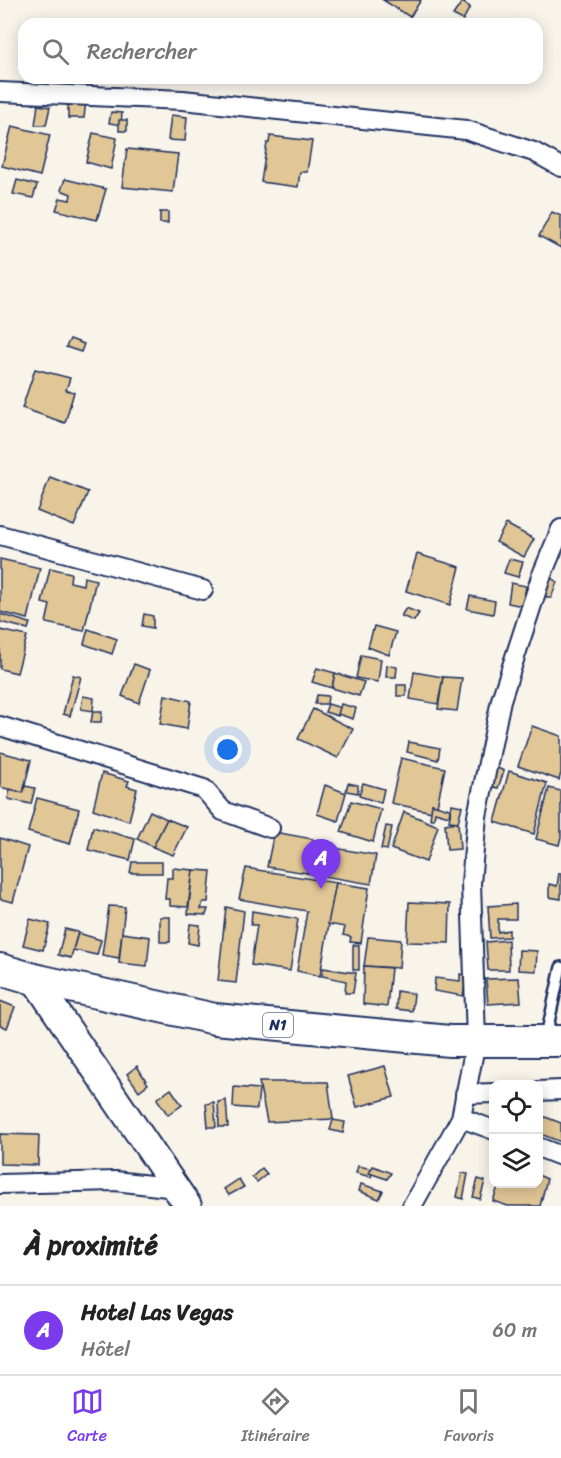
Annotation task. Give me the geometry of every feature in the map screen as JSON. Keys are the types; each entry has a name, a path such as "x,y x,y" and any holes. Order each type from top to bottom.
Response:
{"highway":[{"name":"N1","path":"0,969 34,979 215,1019 450,1041 553,1041"}],"main road":[{"path":"34,979 182,1197"}],"street":[{"path":"0,92 183,100 466,130 534,152 561,167"},
{"path":"412,1206 461,1118 476,1041 471,883 477,816 501,700 541,577 561,529"},
{"path":"0,535 203,590"},
{"path":"0,726 204,789 223,811 270,828"},
{"path":"543,1091 561,1090"},
{"path":"465,1094 489,1093"},
{"path":"461,1118 489,1128"},
{"path":"543,1149 561,1155"},
{"path":"0,1184 115,1181 182,1197"}],"lane":[{"path":"553,1041 561,967"}],"building":[{"path":"383,0 421,0 410,17"},
{"path":"462,2 470,7 464,18 453,15"},
{"path":"68,100 86,100 84,118 68,118"},
{"path":"38,105 50,107 46,125 35,125"},
{"path":"111,112 122,113 121,125 109,123"},
{"path":"171,115 187,117 185,141 168,140"},
{"path":"119,120 127,120 127,131 119,131"},
{"path":"12,126 50,135 40,176 2,166"},
{"path":"93,133 117,138 111,169 86,162"},
{"path":"270,136 312,141 307,172 300,172 298,187 261,182"},
{"path":"127,149 178,154 173,192 122,187"},
{"path":"65,179 106,189 97,220 56,210 60,198 70,200 71,194 61,190"},
{"path":"17,180 37,185 33,198 13,194"},
{"path":"160,212 168,212 168,223 160,223"},
{"path":"552,212 561,216 561,248 539,236"},
{"path":"70,339 84,344 81,352 66,347"},
{"path":"35,369 70,378 66,390 74,392 65,423 22,408"},
{"path":"50,477 88,492 74,526 37,511"},
{"path":"506,524 534,539 524,557 496,542"},
{"path":"417,554 460,567 450,605 406,591"},
{"path":"0,559 40,568 28,619 0,612"},
{"path":"509,559 523,562 518,577 504,573"},
{"path":"50,568 71,573 70,582 83,585 84,577 96,580 84,631 46,623 50,605 42,603"},
{"path":"551,578 557,582 551,598 544,596"},
{"path":"511,583 526,586 523,606 508,603"},
{"path":"470,596 495,601 493,614 467,609"},
{"path":"406,608 419,613 414,621 401,616"},
{"path":"0,614 30,623 28,629 0,622"},
{"path":"144,614 153,616 153,628 142,626"},
{"path":"374,626 396,632 389,655 368,647"},
{"path":"88,629 117,639 112,654 84,644"},
{"path":"0,630 27,636 17,673 0,669"},
{"path":"361,655 381,659 378,682 356,678"},
{"path":"134,664 150,670 139,703 122,696"},
{"path":"387,665 397,667 396,677 386,677"},
{"path":"317,668 335,673 332,688 312,682"},
{"path":"414,672 443,677 438,704 410,699"},
{"path":"335,673 364,682 359,696 332,688"},
{"path":"73,675 81,677 70,716 63,714"},
{"path":"443,677 462,678 457,711 438,709"},
{"path":"397,685 406,685 406,696 397,696"},
{"path":"165,695 191,701 187,729 160,724"},
{"path":"317,695 328,696 327,704 315,704"},
{"path":"83,696 94,698 93,711 81,709"},
{"path":"328,704 341,708 338,716 325,712"},
{"path":"341,704 356,708 353,719 338,714"},
{"path":"313,709 353,729 338,758 298,739"},
{"path":"93,711 102,711 101,722 91,722"},
{"path":"532,726 561,736 559,780 518,766"},
{"path":"409,742 440,748 438,760 407,752"},
{"path":"0,752 31,760 23,793 0,787"},
{"path":"401,758 445,768 437,806 432,804 432,812 391,803"},
{"path":"493,766 504,771 498,788 486,785"},
{"path":"509,771 547,783 534,834 495,822"},
{"path":"102,773 129,781 127,786 137,789 129,821 93,809"},
{"path":"348,783 358,785 358,793 346,791"},
{"path":"363,783 384,789 381,803 359,796"},
{"path":"325,785 346,793 338,821 317,814"},
{"path":"25,786 35,788 31,804 8,799 10,789 23,793"},
{"path":"549,788 561,791 559,845 536,839"},
{"path":"37,798 79,809 70,844 28,832"},
{"path":"351,801 381,809 373,842 341,832"},
{"path":"432,804 450,809 449,816 435,812 434,819 430,819"},
{"path":"452,804 462,806 458,822 449,821"},
{"path":"150,811 167,819 153,847 137,839"},
{"path":"404,812 438,826 426,862 391,849"},
{"path":"167,819 187,827 173,855 153,847"},
{"path":"458,822 460,849 447,850 445,824"},
{"path":"386,826 392,827 387,850 381,849"},
{"path":"93,827 135,839 130,860 88,850"},
{"path":"274,832 313,839 307,873 267,867"},
{"path":"0,838 28,847 13,902 0,899"},
{"path":"312,844 328,847 323,876 307,873"},
{"path":"328,847 376,855 371,884 323,876"},
{"path":"132,862 162,862 162,873 130,873"},
{"path":"173,868 193,870 188,907 170,906 170,899 165,899 167,878 173,878"},
{"path":"246,868 336,883 320,976 297,971 307,911 239,899"},
{"path":"193,870 211,871 208,902 203,902 201,909 208,909 206,915 188,914"},
{"path":"559,873 561,873 561,899 549,897 549,884 557,886"},
{"path":"336,883 369,888 361,943 350,942 351,937 343,935 345,927 328,924"},
{"path":"409,902 450,904 449,943 407,942"},
{"path":"516,904 516,919 498,919 498,932 509,930 509,937 490,938 488,906"},
{"path":"109,906 125,907 119,958 102,955"},
{"path":"226,907 244,911 236,983 218,981"},
{"path":"252,911 298,919 290,971 251,965 257,925 251,925"},
{"path":"160,917 170,917 170,942 160,942"},
{"path":"30,919 50,924 43,950 23,945"},
{"path":"190,924 200,925 198,945 188,943"},
{"path":"65,929 78,932 71,958 58,955"},
{"path":"78,933 101,940 97,955 73,950"},
{"path":"122,933 150,937 147,966 119,963"},
{"path":"368,937 401,940 399,968 364,966"},
{"path":"508,940 509,970 488,970 486,942"},
{"path":"353,945 359,945 359,970 353,970"},
{"path":"519,950 537,951 536,971 518,970"},
{"path":"364,966 391,968 387,1007 363,1004"},
{"path":"323,968 356,973 353,993 345,993 346,981 322,976"},
{"path":"460,974 467,976 463,996 434,991 435,978 460,981"},
{"path":"519,978 521,1002 488,1004 486,979"},
{"path":"397,991 414,994 412,1011 396,1009"},
{"path":"0,1001 15,1007 7,1028 0,1025"},
{"path":"137,1066 148,1084 139,1091 127,1074"},
{"path":"385,1066 394,1097 357,1107 348,1076"},
{"path":"259,1082 328,1082 333,1119 267,1122"},
{"path":"234,1087 259,1089 257,1109 233,1107"},
{"path":"171,1089 182,1105 168,1115 157,1099"},
{"path":"226,1100 228,1127 219,1127 218,1102"},
{"path":"214,1102 216,1127 208,1127 206,1104"},
{"path":"543,1116 561,1123 561,1142 543,1135"},
{"path":"333,1120 345,1122 343,1133 330,1130"},
{"path":"0,1134 39,1135 38,1165 0,1164"},
{"path":"358,1166 373,1169 371,1177 356,1173"},
{"path":"373,1166 391,1173 387,1179 369,1173"},
{"path":"262,1168 267,1174 257,1182 252,1177"},
{"path":"462,1173 468,1174 463,1199 457,1197"},
{"path":"543,1177 547,1179 540,1206 508,1206 493,1201 498,1188 543,1188"},
{"path":"239,1179 244,1187 229,1195 224,1189"},
{"path":"478,1179 485,1181 480,1199 473,1197"},
{"path":"361,1184 383,1191 379,1199 359,1191"}],"place":[{"name":"Hotel Las Vegas","path":"321,889"}]}
